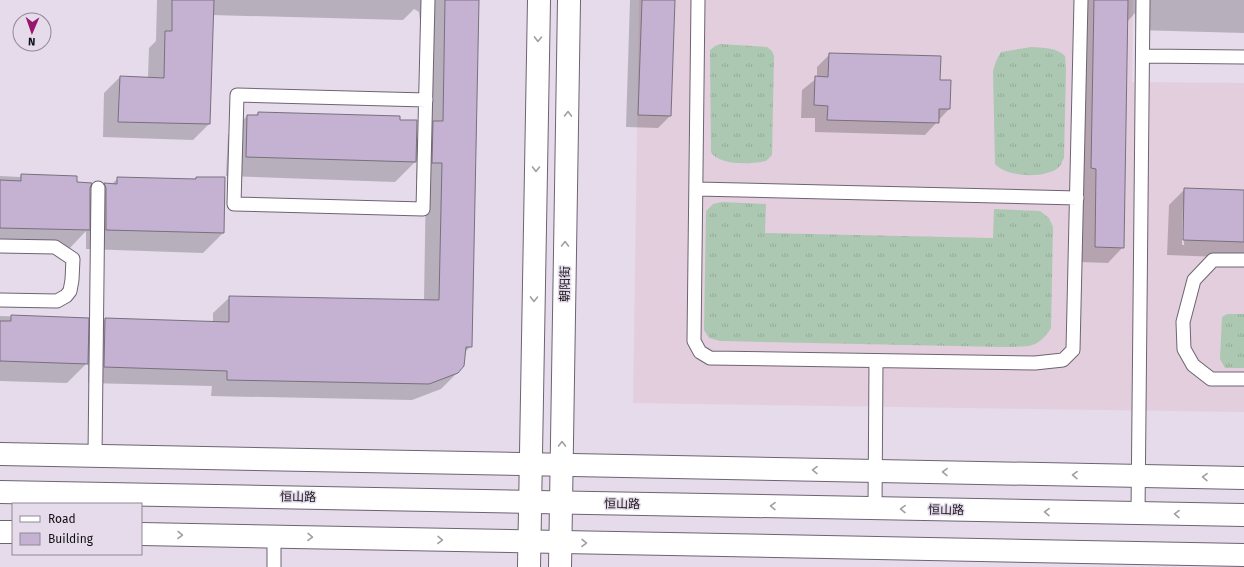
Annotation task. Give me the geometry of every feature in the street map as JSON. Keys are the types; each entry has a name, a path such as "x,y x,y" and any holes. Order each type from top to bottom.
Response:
{"street":[{"path":"529,567 538,0"},
{"name":"朝阳街","path":"560,567 569,0"},
{"path":"0,454 1244,478"},
{"name":"恒山路","path":"0,492 1244,515"},
{"path":"0,532 12,532"},
{"path":"142,534 560,542 1124,560 1244,555"}],"lane":[{"path":"426,100 236,95 234,204 423,208 426,100 428,0"},
{"path":"698,0 694,341 700,352 710,358 1035,363 1063,360 1073,350 1081,0"},
{"path":"1138,513 1143,0"},
{"path":"1143,56 1244,56"},
{"path":"95,456 98,188"},
{"path":"696,189 1077,198"},
{"path":"0,246 55,247 73,259 70,291 66,296 57,301 0,300"},
{"path":"1244,260 1213,260 1194,280 1183,322 1184,349 1193,366 1211,379 1244,380"},
{"path":"875,508 876,361"},
{"path":"274,537 274,567"}],"shaded area":[{"path":"639,0 1133,0 1132,82 1244,83 1244,412 633,403"}],"green space":[{"path":"720,44 767,47 772,51 774,56 772,155 766,161 752,163 728,162 715,157 711,152 710,50"},
{"path":"1031,47 1053,49 1065,56 1064,158 1061,165 1052,172 1025,175 1008,172 995,164 993,71 1001,52"},
{"path":"722,202 766,204 765,233 993,238 994,209 1040,211 1049,218 1053,227 1051,328 1041,340 1036,343 1019,347 720,341 709,338 704,330 706,211 713,204"},
{"path":"1227,314 1244,314 1244,368 1225,368 1220,359 1222,317"}],"building":[{"path":"172,0 214,0 210,124 118,122 120,76 164,78 165,31 172,31"},
{"path":"445,0 479,0 472,347 466,347 464,366 458,373 429,384 227,380 227,371 104,367 105,318 229,322 229,296 439,300 442,163 432,163 433,121 443,121"},
{"path":"642,0 675,0 671,116 638,115"},
{"path":"1094,0 1128,0 1124,248 1095,247 1096,169 1091,168"},
{"path":"829,53 941,56 940,80 951,80 950,109 939,109 939,123 827,120 828,106 814,105 815,76 828,77"},
{"path":"258,112 400,116 400,120 417,120 416,162 246,157 247,115 258,115"},
{"path":"21,174 77,176 77,182 92,183 90,188 90,230 0,228 0,180 21,181"},
{"path":"117,177 196,179 196,177 225,177 224,233 106,230 106,188 104,183 117,184"},
{"path":"1184,188 1244,190 1244,242 1183,240"},
{"path":"11,315 89,318 88,364 0,361 0,321 11,321"}]}
